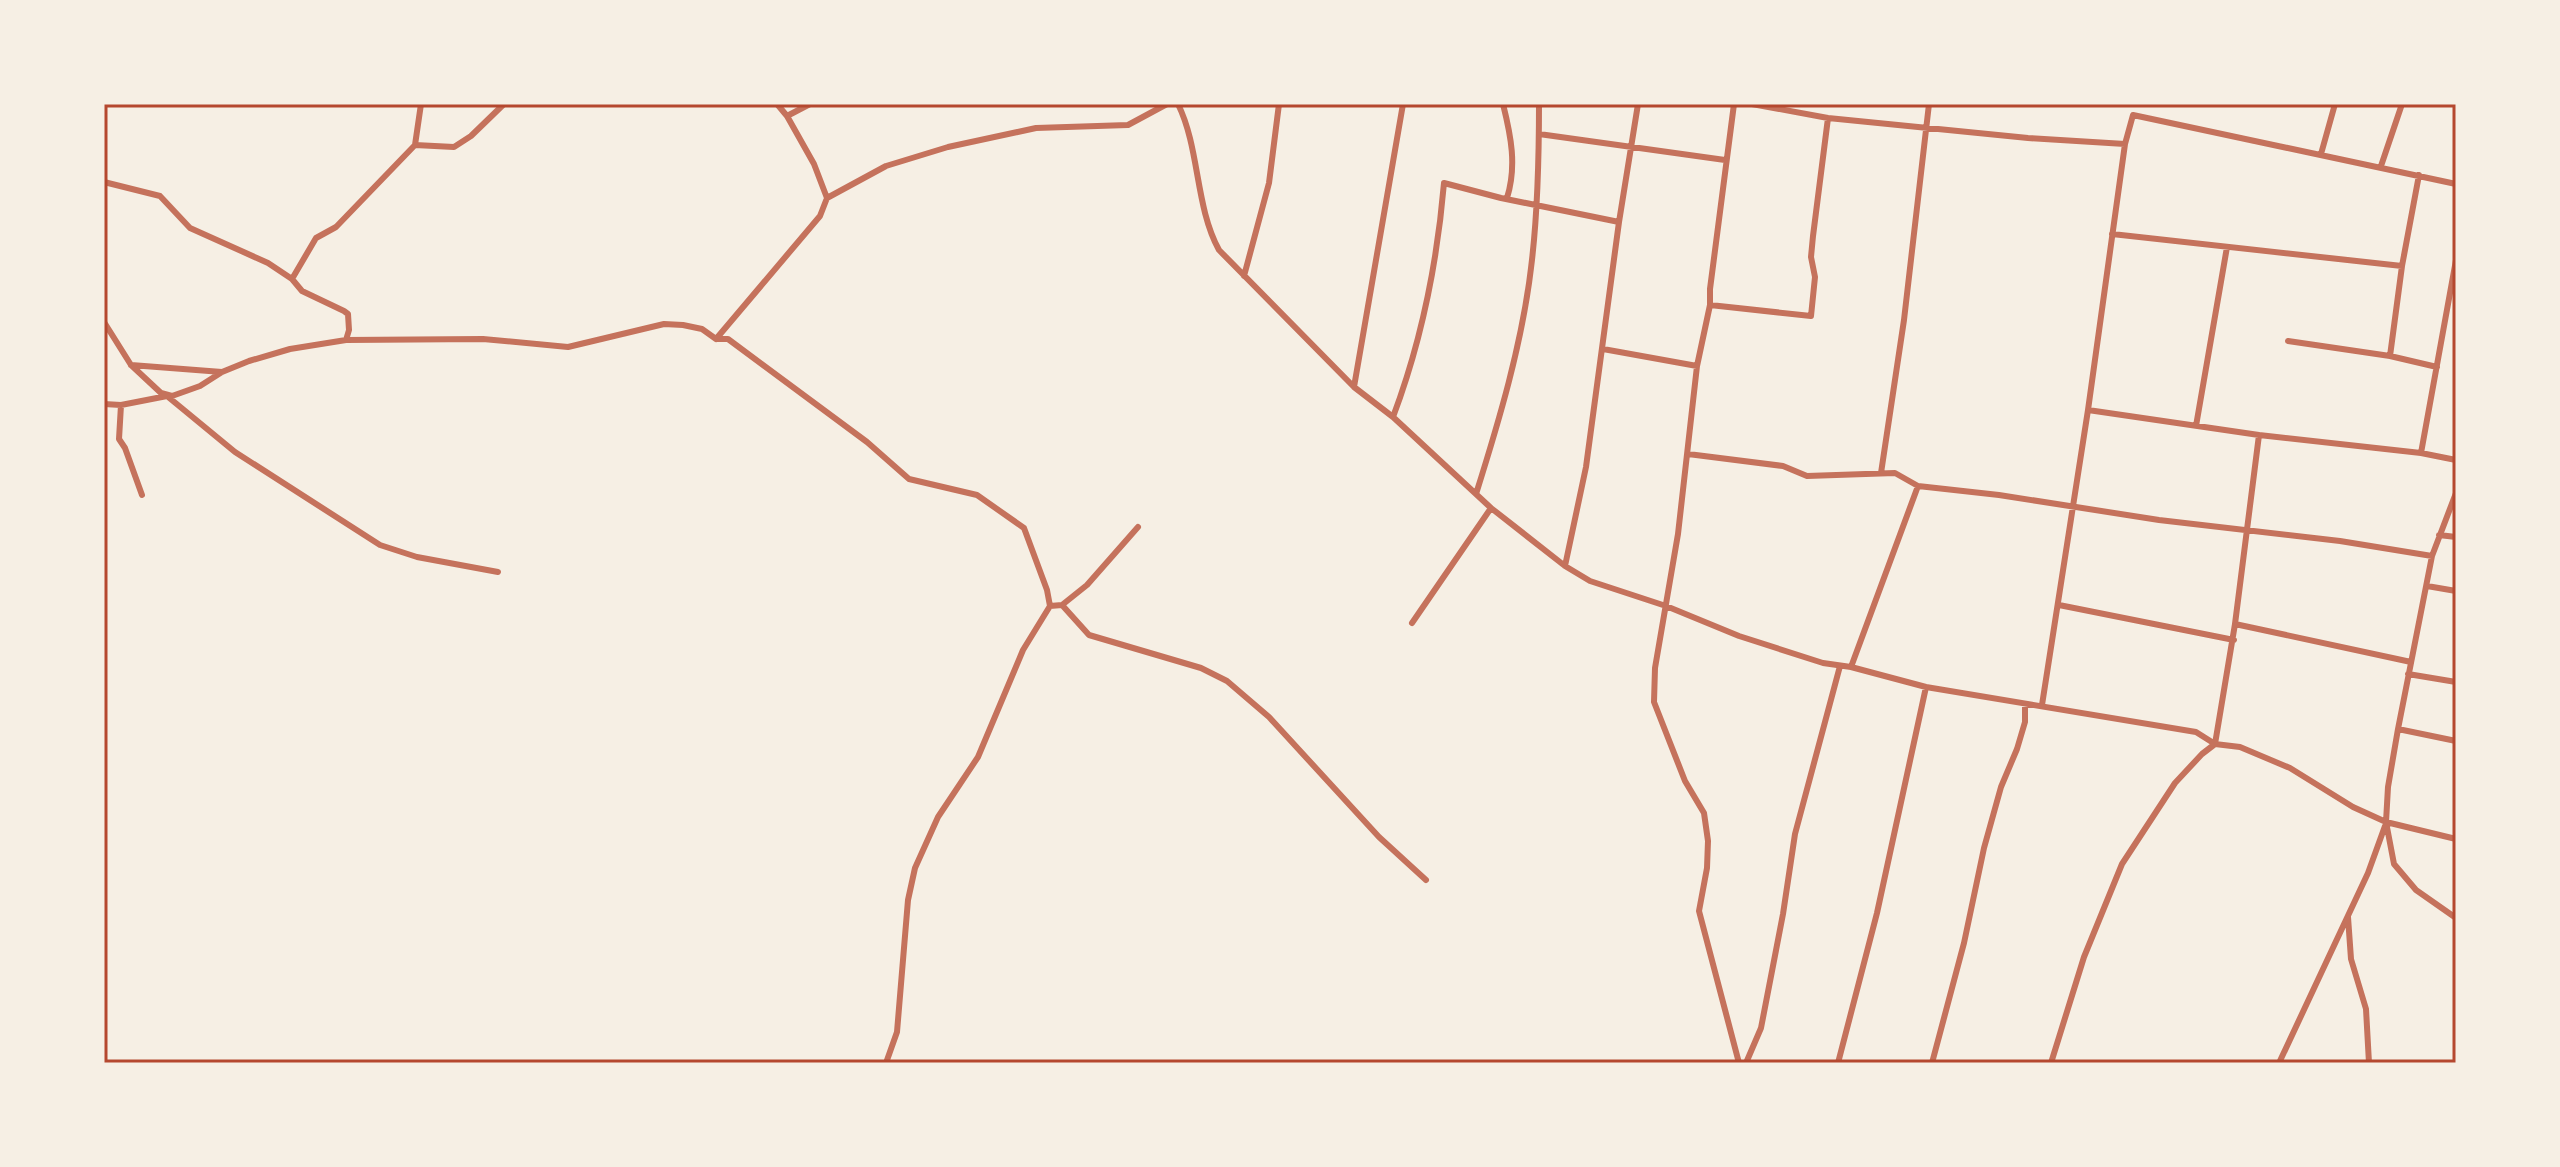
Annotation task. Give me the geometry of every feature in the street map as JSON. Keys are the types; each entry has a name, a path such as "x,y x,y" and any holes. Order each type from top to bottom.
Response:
{"street":[{"path":"292,279 316,238 343,221 415,145 421,104"},
{"path":"415,145 454,147 471,136 504,104"},
{"path":"777,104 814,164 827,198"},
{"path":"787,116 810,104"},
{"path":"716,339 820,216 827,198 876,171 948,147 1036,128 1128,125 1167,104"},
{"path":"1178,104 1211,234 1219,250 1354,387 1393,417 1491,508 1565,566 1590,581 1666,606 1739,636 1840,666 1926,687 2196,732 2215,744 2240,747 2290,768 2353,807 2386,822 2456,839"},
{"path":"1182,112 1186,104"},
{"path":"1244,276 1269,183 1279,104"},
{"path":"1354,387 1403,104"},
{"path":"1503,104 1512,148 1513,180 1507,198"},
{"path":"1476,494 1493,440 1531,271 1538,204 1539,104"},
{"path":"1565,566 1586,467 1638,104"},
{"path":"1734,104 1710,305 1697,366 1688,454 1655,668 1654,702 1685,781 1704,813 1707,855 1699,911 1739,1063"},
{"path":"1752,104 1828,118 2028,138 2125,144"},
{"path":"1881,473 1904,320 1929,104"},
{"path":"2042,705 2125,144 2134,104"},
{"path":"2321,154 2335,104"},
{"path":"2381,166 2402,104"},
{"path":"2133,115 2456,184"},
{"path":"1710,305 1811,316 1815,277 1811,257 1828,118"},
{"path":"1539,134 1725,160"},
{"path":"2390,356 2419,175"},
{"path":"104,182 160,196 190,228 255,257 292,279 302,291 333,304 348,314 346,340"},
{"path":"1393,417 1424,320 1434,270 1444,183 1619,222"},
{"path":"2112,234 2402,266"},
{"path":"2196,426 2227,247"},
{"path":"2421,453 2456,260"},
{"path":"104,322 131,365 235,452 380,545 417,557 498,572"},
{"path":"104,404 121,405 167,396 200,386 222,372 290,349 346,340 483,339 568,347 664,324 702,329 716,339 728,339 745,351 867,442 909,479 977,495 1024,528 1050,606 1023,650 978,757 938,817 915,868 908,900 897,1032 886,1063"},
{"path":"2288,341 2390,356 2437,367"},
{"path":"1603,349 1697,366"},
{"path":"131,365 222,372"},
{"path":"121,405 119,439 142,495"},
{"path":"2088,410 2456,460"},
{"path":"2051,1063 2084,957 2122,864 2175,783 2215,744 2234,640 2259,435"},
{"path":"1688,454 1783,466 1807,476 1895,473 1918,486 2159,520 2340,541 2432,556"},
{"path":"1851,667 1918,486"},
{"path":"2456,493 2432,556 2398,729 2388,787 2386,822 2394,864 2416,890 2456,918"},
{"path":"1412,623 1491,508"},
{"path":"1050,606 1062,605 1087,585 1138,527"},
{"path":"2439,535 2456,537"},
{"path":"2427,586 2456,591"},
{"path":"1062,605 1089,635 1201,668 1227,681 1269,717 1379,837 1426,880"},
{"path":"2059,605 2234,640"},
{"path":"2235,624 2411,662"},
{"path":"1746,1063 1761,1028 1795,834 1840,666"},
{"path":"2408,674 2456,682"},
{"path":"1838,1063 1877,913 1926,687"},
{"path":"1932,1063 1964,943 1984,848 2001,787 2025,722 2025,704"},
{"path":"2398,729 2456,741"},
{"path":"2279,1063 2368,873 2386,822"},
{"path":"2348,914 2351,959 2366,1009 2369,1063"}]}
